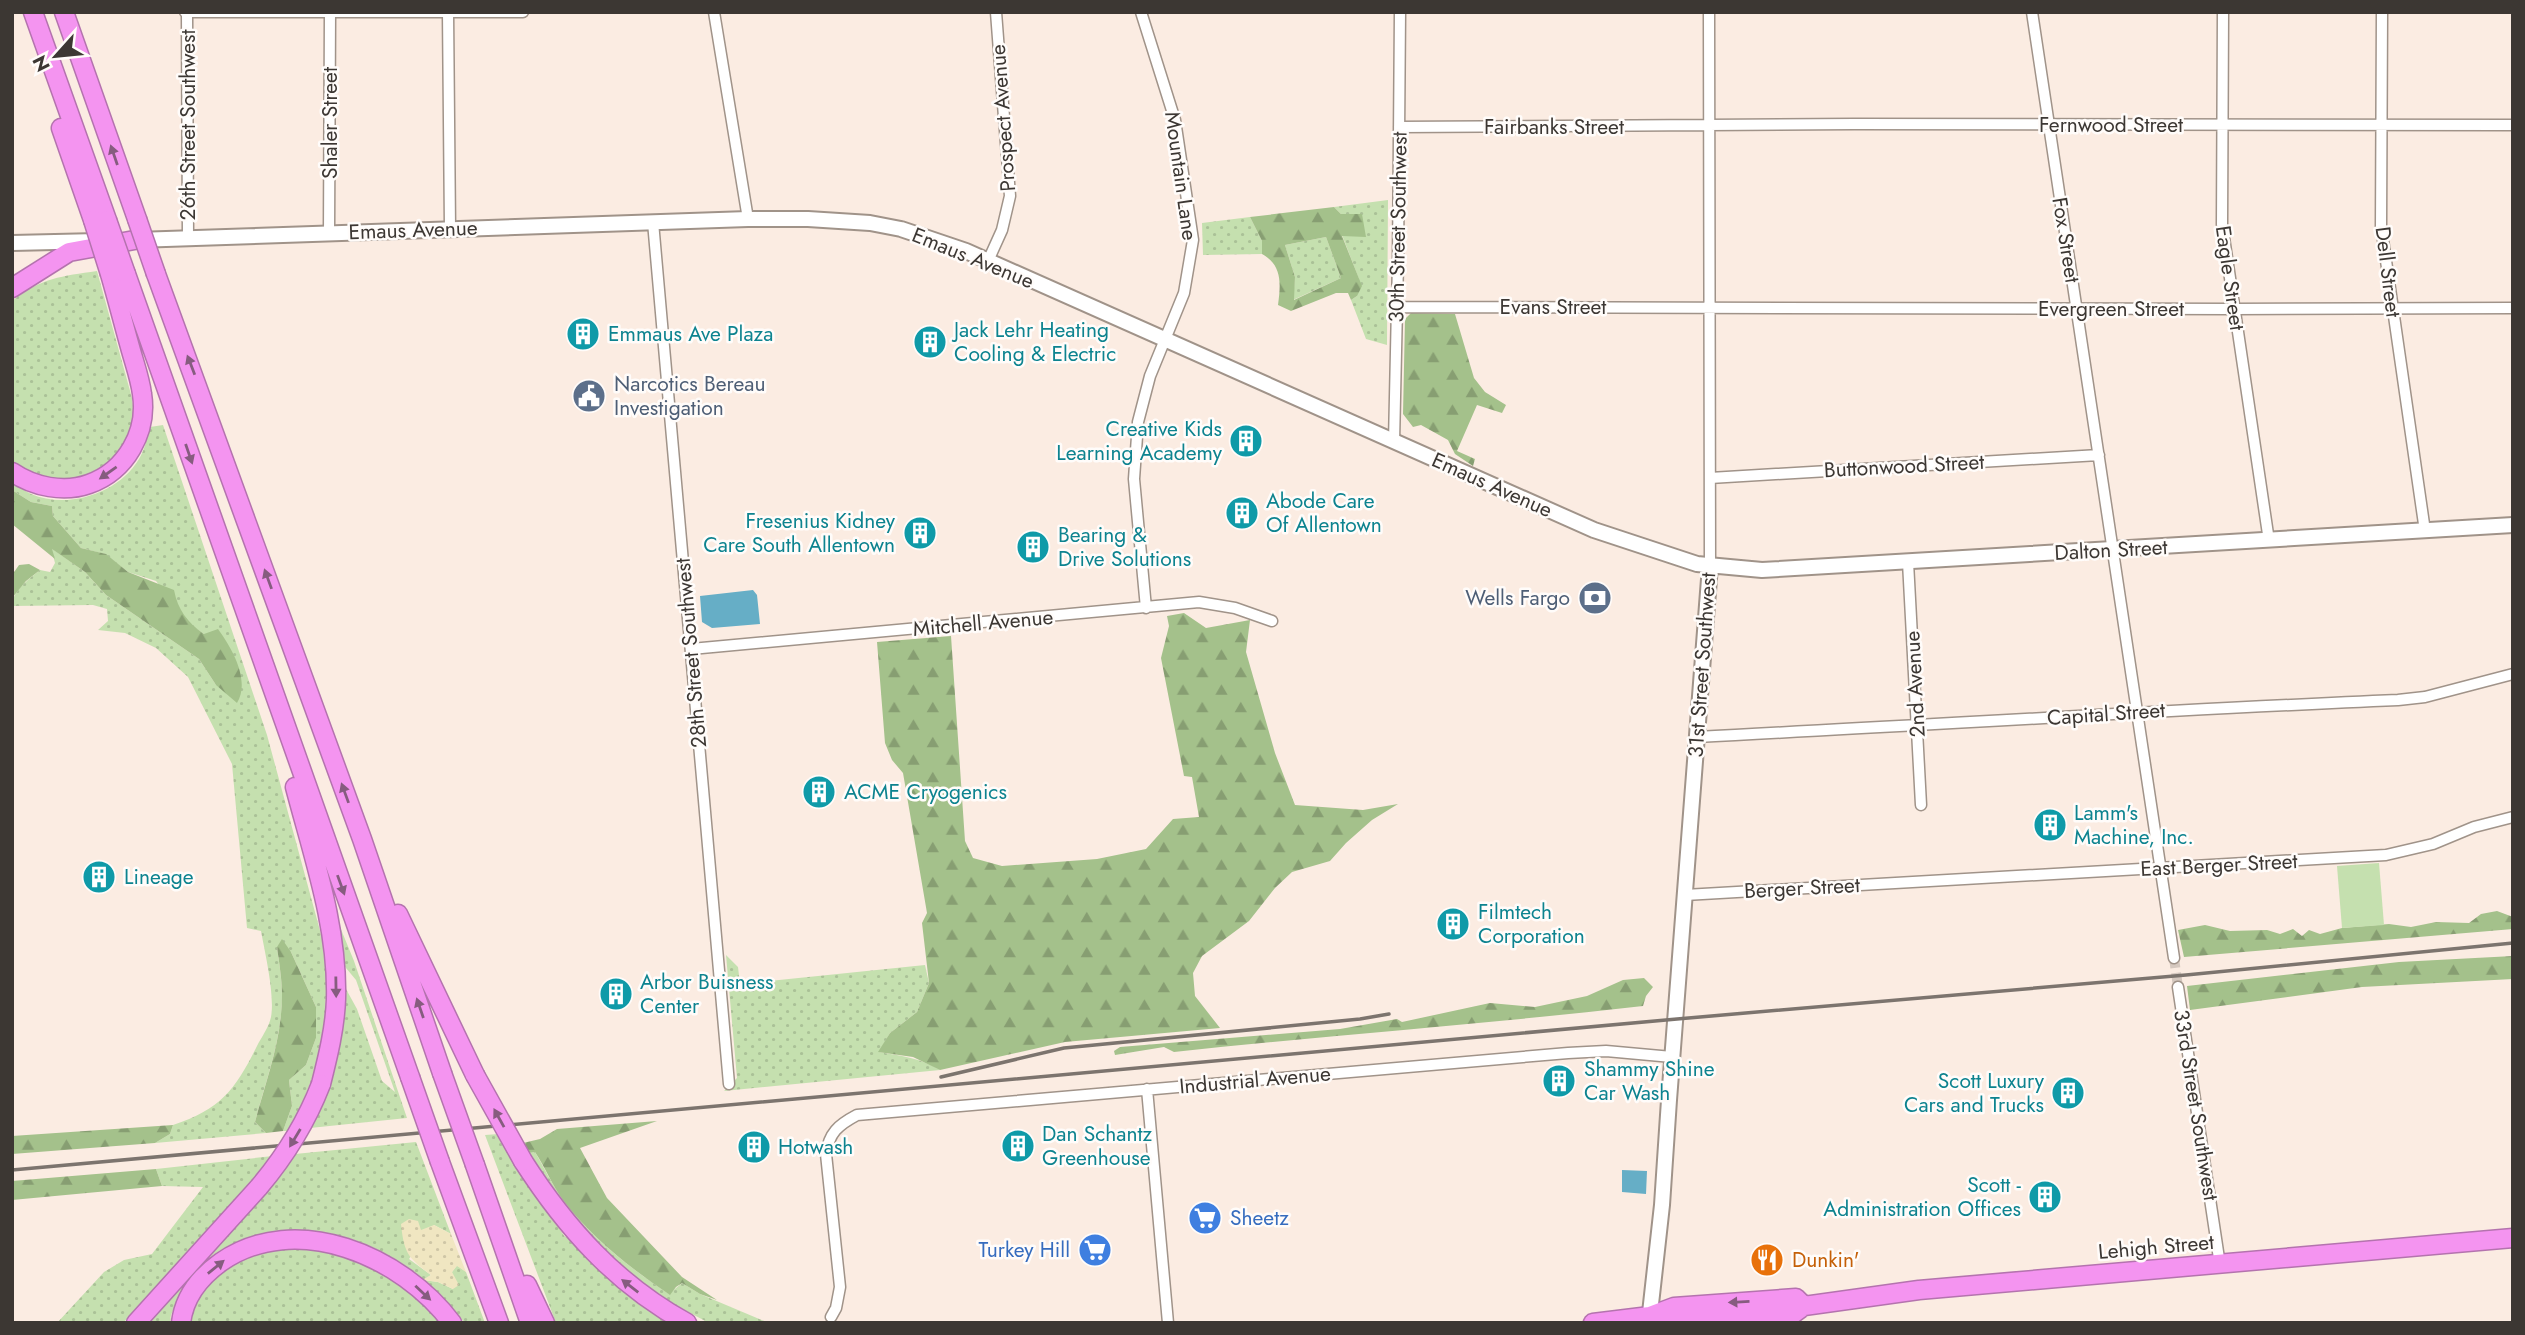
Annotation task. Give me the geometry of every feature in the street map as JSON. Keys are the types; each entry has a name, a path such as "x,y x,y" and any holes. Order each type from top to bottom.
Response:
{"highway":[{"path":"22,12 100,220"},
{"path":"33,12 118,274 269,682 499,1323"},
{"path":"64,12 156,274 362,839 530,1323"},
{"path":"12,288 69,253 140,239"},
{"path":"12,472 48,487 78,487 104,477 115,469 134,444 143,418 142,392 118,274"},
{"path":"136,1323 259,1187 286,1153 309,1115 321,1084 334,1019 336,986 333,944 269,682"},
{"path":"362,839 475,1075 523,1161 568,1224 598,1258 642,1295 687,1323"},
{"path":"476,1169 545,1323"},
{"name":"Lehigh Street","path":"1593,1323 1728,1320 1793,1314 1804,1306 1919,1290 2513,1238"},
{"path":"180,1323 191,1292 214,1267 243,1250 263,1243 297,1240 345,1248 389,1266 418,1288 452,1323"},
{"name":"Lehigh Street","path":"1650,1320 1674,1307 1796,1298 1804,1306"}],"main road":[{"name":"Emaus Avenue","path":"12,243 748,219 870,223 940,240 1594,530 1665,555 1710,566"},
{"name":"Dalton Street","path":"1710,566 1762,570 2513,525"},
{"name":"31st Street Southwest","path":"1650,1320 1662,1205 1710,566"}],"street":[{"path":"186,13 523,12"},
{"path":"715,12 748,219"},
{"name":"Prospect Avenue","path":"988,261 1002,230 1010,196 996,12"},
{"name":"Mountain Lane","path":"1141,12 1175,120 1192,223 1188,278 1144,394 1134,450 1136,506 1146,608"},
{"name":"30th Street Southwest","path":"1394,442 1400,12"},
{"name":"31st Street Southwest","path":"1709,12 1710,566"},
{"name":"Fox Street","path":"2032,12 2113,550"},
{"name":"Eagle Street","path":"2224,12 2222,224 2269,541"},
{"name":"Dell Street","path":"2382,12 2381,226 2425,531"},
{"name":"26th Street Southwest","path":"186,13 188,238"},
{"name":"Shaler Street","path":"329,233 330,13"},
{"path":"448,13 450,229"},
{"name":"Fernwood Street","path":"1709,127 1854,124 2513,125"},
{"name":"Fairbanks Street","path":"1399,127 1709,127"},
{"name":"28th Street Southwest","path":"653,222 729,1084"},
{"name":"Evans Street","path":"1397,307 1710,307"},
{"name":"Evergreen Street","path":"1710,307 2513,308"},
{"name":"Buttonwood Street","path":"1710,478 2099,455"},
{"path":"2113,550 2174,958"},
{"name":"2nd Avenue","path":"1909,562 1921,805"},
{"name":"Mitchell Avenue","path":"691,649 1199,602 1235,608 1272,621"},
{"name":"Capital Street","path":"1697,737 2398,700 2513,674"},
{"name":"East Berger Street","path":"1918,881 2386,855 2432,844 2474,827 2513,817"},
{"name":"Berger Street","path":"1685,895 1918,881"},
{"name":"33rd Street Southwest","path":"2178,988 2220,1265"},
{"name":"Industrial Avenue","path":"831,1317 836,1308 840,1287 826,1154 828,1139 840,1124 857,1115 1568,1053 1608,1051 1672,1057"},
{"path":"1147,1089 1168,1323"}],"green space":[{"path":"1388,200 1387,345 1366,339 1351,300 1357,296 1359,279 1342,235 1341,214 1334,207"},
{"path":"1334,207 1341,214 1362,214 1366,237 1342,236 1362,286 1357,296 1351,300 1348,293 1336,293 1291,311 1278,305 1279,275 1269,258 1262,254 1262,241 1250,217","holes":["1326,237 1341,278 1294,300 1295,277 1285,245"]},
{"path":"1250,217 1262,241 1262,254 1203,255 1202,223"},
{"path":"1326,237 1341,278 1293,300 1295,277 1285,245"},
{"path":"97,271 132,398 135,421 128,445 99,474 57,484 25,471 12,460 12,301 42,283"},
{"path":"1411,313 1455,314 1474,378 1485,392 1506,405 1502,413 1477,405 1457,451 1475,459 1473,466 1455,454 1448,440 1421,425 1413,427 1403,414 1405,319"},
{"path":"163,425 267,735 322,938 327,979 324,1032 315,1071 289,1131 283,1131 292,1106 289,1080 306,1065 316,1038 316,1007 291,952 277,947 282,989 279,1028 255,1122 266,1133 155,1143 170,1134 173,1125 203,1112 225,1096 241,1075 271,1017 271,986 261,931 247,928 232,764 188,677 156,648 125,633 98,630 108,621 107,609 93,605 12,606 15,595 40,570 50,572 55,563 51,548 85,572 106,595 199,659 216,685 204,634 191,625 156,581 128,572 105,554 81,548 53,516 52,506 31,502 12,490 12,483 31,494 45,498 61,500 91,495 119,481 130,471 143,451 150,427"},
{"path":"12,490 31,502 52,506 53,516 81,548 106,554 128,572 174,590 184,615 204,634 218,629 241,674 241,694 237,703 216,685 199,659 106,595 85,572 52,549 55,559 12,524"},
{"path":"29,564 40,570 26,581 12,598 12,575 19,565"},
{"path":"1184,613 1206,628 1250,620 1246,652 1275,753 1295,805 1363,810 1398,804 1372,820 1330,861 1292,872 1275,888 1249,921 1202,956 1193,973 1195,996 1220,1028 1065,1042 940,1070 913,1057 878,1052 890,1033 917,1012 929,983 922,923 927,913 903,773 892,760 885,743 877,642 951,636 965,841 973,858 1002,866 1097,859 1146,849 1173,819 1199,817 1192,777 1184,776 1161,658 1169,626 1167,616"},
{"path":"2379,863 2384,925 2342,928 2337,866"},
{"path":"331,905 354,961 407,1118 310,1128 341,980 357,1009 382,1081 395,1092 356,980 341,962"},
{"path":"2497,911 2513,917 2513,929 2184,957 2178,930 2205,925 2230,931 2267,930 2280,934 2293,929 2302,936 2309,930 2320,934 2342,928 2389,924 2411,927 2436,922 2469,923 2481,914"},
{"path":"282,939 291,952 316,1007 316,1038 306,1065 289,1080 292,1106 283,1131 266,1133 255,1122 273,1060 279,1028 282,989 277,947"},
{"path":"726,955 738,967 740,984 925,965 929,983 917,1012 890,1033 879,1052 918,1060 940,1070 724,1091 737,1078"},
{"path":"2513,956 2513,979 2362,987 2190,1010 2187,986 2399,962"},
{"path":"1644,978 1653,987 1643,1006 1174,1052 1164,1047 1115,1055 1114,1051 1120,1047 1340,1029 1397,1019 1402,1022 1490,1003 1535,1007 1587,996 1623,980"},
{"path":"657,1121 580,1148 607,1198 682,1277 717,1300 682,1283 670,1295 626,1263 574,1214 535,1152 529,1153 523,1143 540,1139 557,1129"},
{"path":"173,1125 170,1134 155,1143 12,1154 12,1136"},
{"path":"499,1134 527,1182 565,1237 569,1235 675,1323 556,1323 485,1135"},
{"path":"416,1142 451,1234 434,1225 409,1259 431,1275 424,1280 438,1282 453,1289 452,1272 457,1265 466,1272 485,1323 465,1323 431,1286 383,1252 332,1234 304,1230 277,1231 226,1247 202,1263 295,1154"},
{"path":"535,1152 555,1188 586,1227 640,1274 669,1294 682,1283 700,1294 769,1323 709,1323 631,1277 581,1229 529,1153"},
{"path":"273,1156 123,1323 57,1323 104,1272 124,1260 152,1254 203,1187 162,1186 156,1169"},
{"path":"156,1169 162,1186 12,1200 12,1181"},
{"path":"274,1249 332,1252 368,1265 400,1285 444,1323 186,1323 204,1284 236,1259"},
{"path":"182,1286 184,1287 170,1323 150,1323"}],"sand":[{"path":"409,1219 418,1221 421,1230 434,1225 451,1234 466,1272 457,1266 452,1272 459,1285 453,1289 438,1282 422,1280 431,1275 408,1254 401,1224"}],"water":[{"path":"753,590 757,595 760,624 712,628 702,622 700,596"},
{"path":"1622,1170 1647,1171 1646,1194 1622,1192"}],"tunnel":[{"path":"2174,958 2178,987"}],"railway":[{"path":"12,1170 2186,975 2513,943"},
{"path":"941,1077 1064,1048 1389,1014"}],"place":[{"name":"Emmaus Ave Plaza","path":"583,334"},
{"name":"Jack Lehr Heating Cooling & Electric","path":"930,342"},
{"name":"Narcotics Bereau Investigation","path":"589,396"},
{"name":"Creative Kids Learning Academy","path":"1246,441"},
{"name":"Abode Care Of Allentown","path":"1242,513"},
{"name":"Fresenius Kidney Care South Allentown","path":"920,533"},
{"name":"Bearing & Drive Solutions","path":"1033,547"},
{"name":"Wells Fargo","path":"1595,598"},
{"name":"ACME Cryogenics","path":"819,792"},
{"name":"Lamm's Machine, Inc.","path":"2050,825"},
{"name":"Lineage","path":"99,877"},
{"name":"Filmtech Corporation","path":"1453,924"},
{"name":"Arbor Buisness Center","path":"616,994"},
{"name":"Shammy Shine Car Wash","path":"1559,1081"},
{"name":"Scott Luxury Cars and Trucks","path":"2068,1093"},
{"name":"Dan Schantz Greenhouse","path":"1018,1146"},
{"name":"Hotwash","path":"754,1147"},
{"name":"Scott - Administration Offices","path":"2045,1197"},
{"name":"Sheetz","path":"1205,1218"},
{"name":"Turkey Hill","path":"1095,1250"},
{"name":"Dunkin'","path":"1767,1260"}]}
